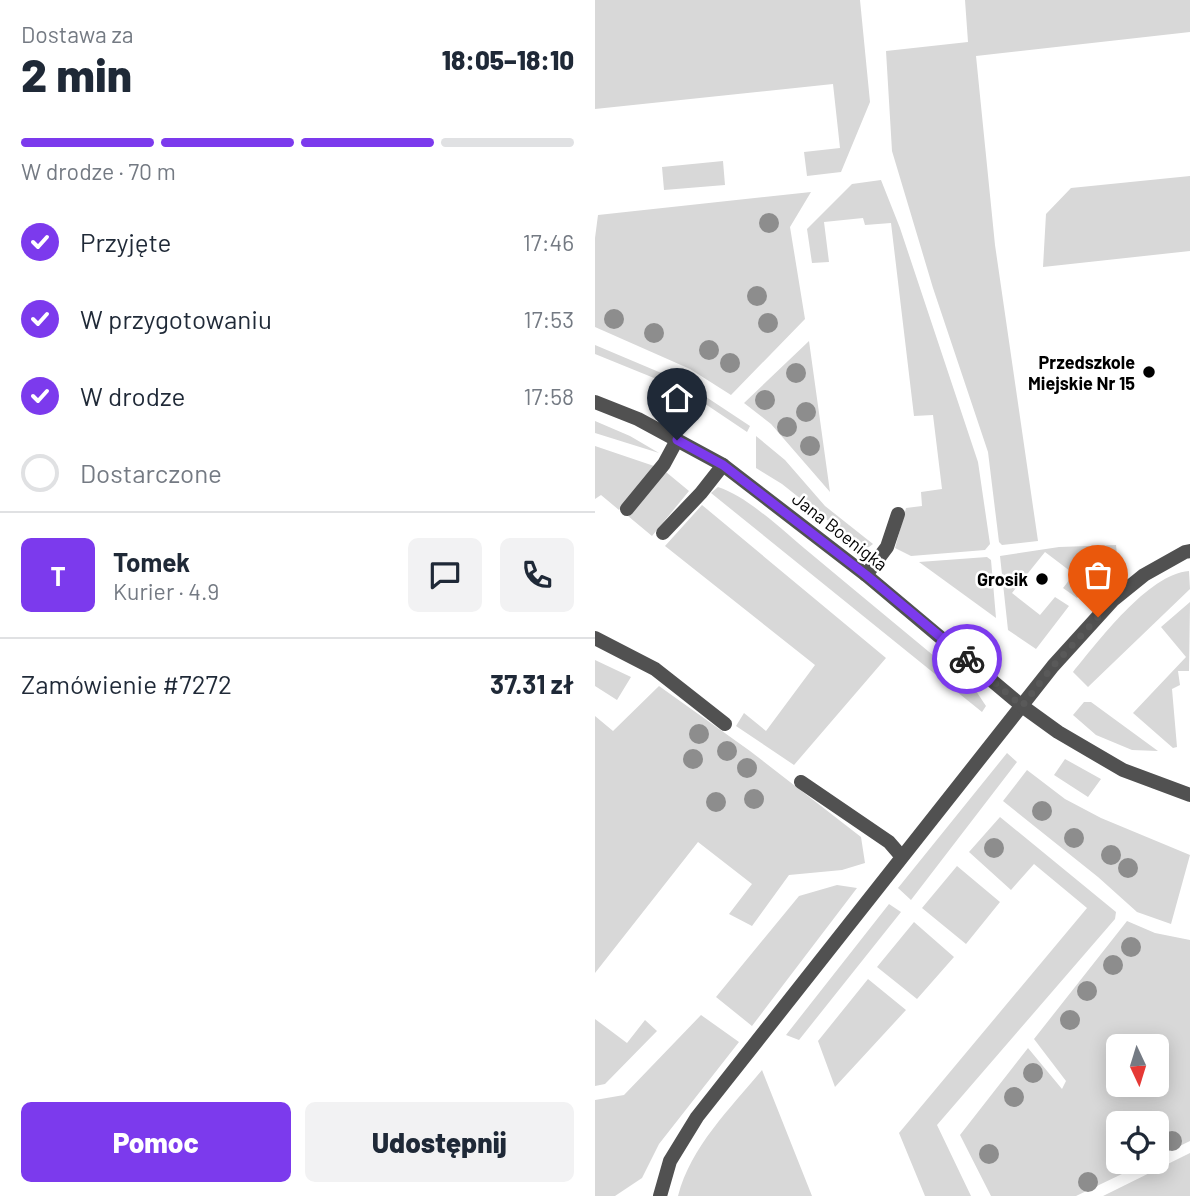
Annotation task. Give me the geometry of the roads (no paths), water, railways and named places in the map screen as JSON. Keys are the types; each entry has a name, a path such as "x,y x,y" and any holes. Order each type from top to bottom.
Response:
{"street":[{"name":"Jana Boenigka","path":"595,402 638,419 723,465 866,575 1022,706 1058,732 1123,770 1190,795"},
{"path":"627,509 664,464 677,440"},
{"path":"663,533 723,465"},
{"path":"866,575 887,547 898,514"},
{"path":"660,1196 670,1161 697,1118 1053,666 1113,600 1144,575 1190,551"},
{"path":"595,638 655,669 725,724"},
{"path":"801,782 889,842 902,856"}],"place":[{"name":"Przedszkole Miejskie Nr 15","path":"1149,372"},
{"name":"Grosik","path":"1042,579"}]}
